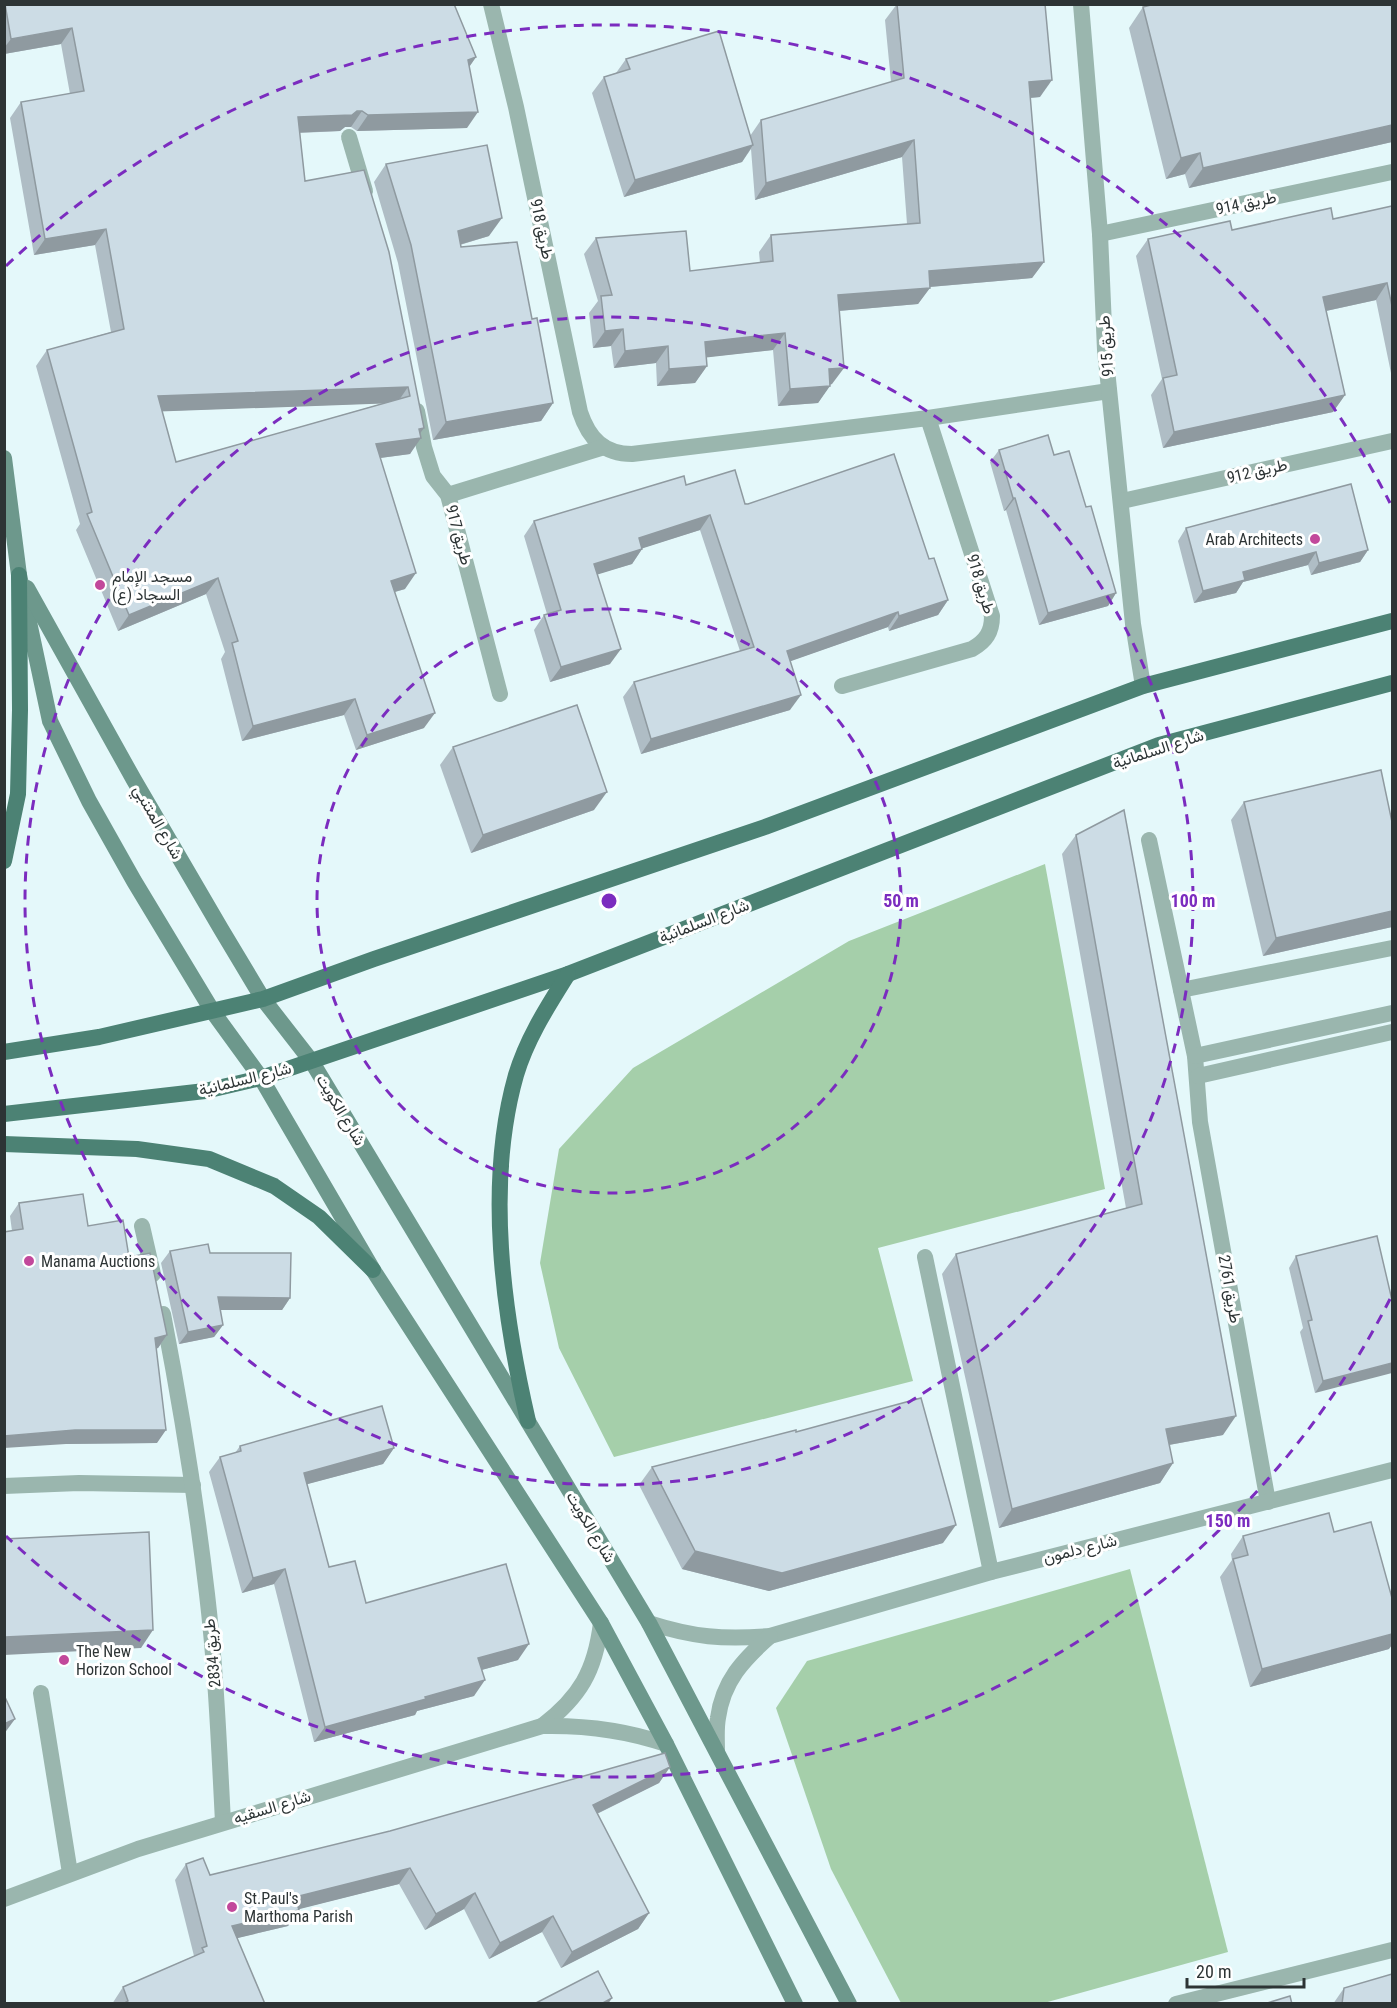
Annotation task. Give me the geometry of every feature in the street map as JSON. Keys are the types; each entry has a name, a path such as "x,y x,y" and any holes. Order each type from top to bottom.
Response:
{"main road":[{"name":"شارع المتنبي","path":"4,458 19,574 50,721 89,801 213,1012 261,1078"},
{"name":"شارع المتنبي","path":"19,574 134,780 263,999 312,1062"},
{"path":"4,861 18,794 19,574"},
{"path":"4,1052 99,1037 263,999 765,827 1143,686 1392,621"},
{"name":"شارع السلمانية","path":"4,1113 205,1091 261,1078 568,974 1159,745 1392,683"},
{"path":"528,1421 514,1364 503,1282 501,1188 505,1129 520,1063 538,1021 568,974"},
{"name":"شارع الكويت","path":"312,1062 649,1623 849,2004"},
{"path":"261,1078 373,1270 601,1623 666,1744 795,2004"},
{"path":"4,1144 137,1149 209,1158 274,1186 318,1217 373,1270"}],"street":[{"name":"طريق 918","path":"491,4 516,107 580,412 591,435 604,447"},
{"name":"طريق 915","path":"1081,4 1100,234 1109,391 1133,624 1143,686"},
{"path":"349,137 368,201"},
{"name":"طريق 914","path":"1100,234 1392,172"},
{"name":"طريق 917","path":"413,390 424,447 433,476 448,495 500,694"},
{"path":"448,495 604,447 618,454 632,454 928,418 1109,391"},
{"name":"طريق 918","path":"842,686 972,649 985,639 989,632 992,616 928,418"},
{"name":"طريق 912","path":"1122,501 1392,441"},
{"name":"طريق 2761","path":"1149,840 1195,1056 1200,1122 1268,1502"},
{"path":"1181,990 1392,948"},
{"path":"1195,1056 1392,1013"},
{"path":"1198,1076 1392,1032"},
{"name":"طريق 2834","path":"142,1226 179,1398 193,1485 215,1685 223,1822"},
{"path":"925,1257 991,1572"},
{"name":"شارع دلمون","path":"649,1623 708,1638 739,1639 770,1636 991,1572 1392,1470"},
{"path":"4,1486 79,1482 193,1485"},
{"name":"شارع السقيه","path":"542,1726 562,1711 578,1693 590,1671 598,1648 601,1623"},
{"name":"شارع دلمون","path":"717,1751 717,1718 727,1686 745,1658 770,1636"},
{"path":"41,1693 70,1873"},
{"name":"شارع السقيه","path":"4,1899 70,1873 223,1822 542,1726 600,1728 642,1736 666,1744"},
{"path":"1176,2004 1392,1950"}],"green space":[{"path":"1045,864 1105,1189 878,1248 913,1381 614,1457 559,1348 540,1263 559,1149 633,1068 849,941"},
{"path":"1130,1569 1228,1952 1044,2003 901,2003 831,1869 776,1708 807,1661"}],"building":[{"path":"5,4 454,4 476,57 468,60 478,112 368,115 357,111 352,115 298,117 305,181 364,170 389,252 424,428 419,429 421,438 376,444 416,573 391,581 435,713 367,735 355,699 253,726 232,643 238,641 218,578 129,615 87,514 92,512 47,350 124,329 106,229 45,239 21,102 84,91 72,28 11,39","holes":["408,387 410,396 176,462 158,396"]},
{"path":"897,4 1045,4 1052,80 1029,82 1044,262 929,271 930,288 838,295 844,368 829,369 830,386 790,389 785,333 705,342 707,366 669,369 668,346 625,351 623,329 605,331 601,296 612,295 596,238 686,231 690,271 773,261 771,235 920,223 914,140 766,183 761,120 904,78"},
{"path":"1155,4 1392,4 1392,125 1203,168 1200,153 1181,158 1143,7"},
{"path":"719,31 753,145 635,180 604,77 630,69 626,59"},
{"path":"487,145 502,218 458,231 461,247 517,242 532,319 537,318 553,403 446,422 411,245 386,164"},
{"path":"1392,206 1392,306 1387,283 1323,297 1345,395 1174,432 1163,378 1177,375 1148,239 1230,221 1232,230 1331,208 1333,219"},
{"path":"1048,435 1054,455 1069,451 1086,507 1091,506 1116,593 1048,613 999,450"},
{"path":"894,454 929,559 934,558 948,600 899,616 898,612 787,651 801,695 651,739 634,682 754,647 710,515 639,538 642,549 594,564 621,649 561,667 544,615 561,610 534,521 684,476 686,485 735,470 745,504 748,504"},
{"path":"1351,484 1368,550 1319,563 1316,552 1243,572 1245,580 1203,591 1186,528"},
{"path":"577,705 607,792 483,835 453,747"},
{"path":"1381,770 1392,822 1392,911 1276,938 1244,802"},
{"path":"1124,810 1236,1416 1166,1429 1173,1463 1012,1509 956,1254 1142,1204 1076,835"},
{"path":"83,1194 88,1226 123,1220 129,1257 150,1253 167,1335 155,1338 166,1430 75,1430 4,1436 4,1232 23,1229 19,1203"},
{"path":"1377,1236 1392,1300 1392,1363 1323,1381 1308,1321 1312,1320 1296,1256"},
{"path":"208,1244 210,1253 291,1253 290,1298 218,1297 223,1325 188,1332 170,1251"},
{"path":"921,1398 956,1525 782,1573 695,1551 652,1467 796,1430 796,1432"},
{"path":"382,1406 394,1448 304,1473 329,1567 355,1561 366,1603 506,1564 529,1644 478,1658 485,1680 325,1727 285,1569 253,1578 220,1457 241,1451 240,1446"},
{"path":"1329,1513 1334,1532 1371,1522 1392,1598 1392,1634 1262,1669 1233,1559 1248,1555 1243,1536"},
{"path":"149,1532 153,1630 5,1637 4,1539"},
{"path":"4,1695 15,1719 4,1724"},
{"path":"665,1753 670,1767 593,1805 649,1913 572,1952 553,1916 500,1943 475,1893 436,1914 410,1868 295,1897 299,1910 232,1926 265,2004 123,2004 128,2001 123,1987 204,1952 202,1948 207,1946 186,1864 203,1858 210,1875 390,1831"},
{"path":"598,1971 612,1998 601,2004 534,2004"},
{"path":"1392,1974 1392,2004 1342,2004 1344,1988"},
{"path":"1290,1996 1292,2004 1264,2004"}],"place":[{"name":"Arab Architects","path":"1315,539"},
{"name":"مسجد الإمام السجاد (ع)","path":"100,585"},
{"name":"Manama Auctions","path":"29,1261"},
{"name":"The New Horizon School","path":"64,1660"},
{"name":"St.Paul's Marthoma Parish","path":"232,1907"}]}
